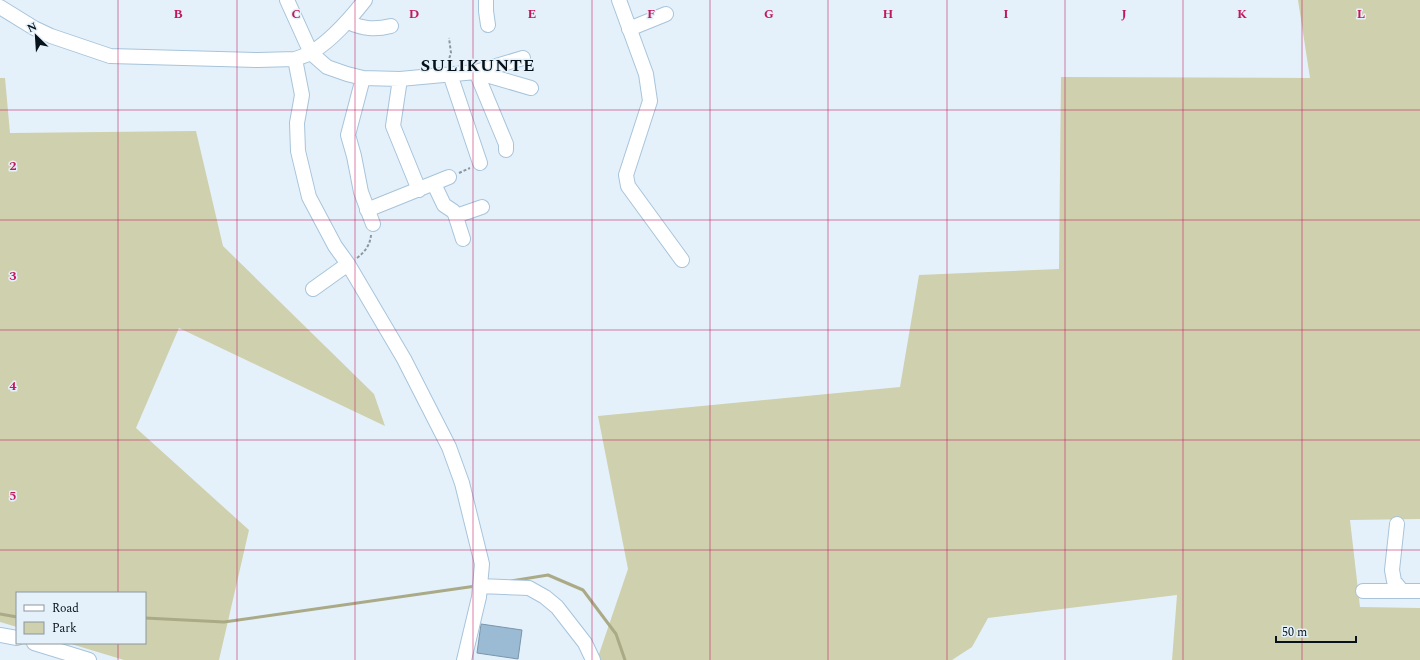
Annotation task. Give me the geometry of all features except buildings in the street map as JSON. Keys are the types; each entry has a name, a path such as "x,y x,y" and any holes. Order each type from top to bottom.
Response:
{"street":[{"path":"287,0 311,53 327,67 346,74 363,78 400,79 476,72 523,58"},
{"path":"0,7 50,36 110,56 258,60 295,59 311,53 348,22 365,0"},
{"path":"486,0 488,25"},
{"path":"619,0 646,74 650,101 626,175 628,186 682,260"},
{"path":"629,29 666,14"},
{"path":"348,22 358,27 370,29 381,29 391,26"},
{"path":"295,59 302,95 296,123 298,151 306,189 312,204 335,246 348,264 404,359 449,447 462,483 481,557 479,597 464,660"},
{"path":"476,72 530,88"},
{"path":"476,72 506,144 506,150"},
{"path":"450,74 480,163"},
{"path":"363,78 348,135 354,156 360,192 373,224"},
{"path":"400,79 393,126 419,190"},
{"path":"367,210 449,177"},
{"path":"434,184 444,205 453,211 456,216 463,239"},
{"path":"456,216 482,207"},
{"path":"313,289 348,264"},
{"path":"1397,524 1392,570 1394,582 1402,591"},
{"path":"480,583 529,588 545,597 557,607 586,643 593,660"},
{"path":"1363,591 1420,592"},
{"path":"0,635 16,638"},
{"path":"37,644 89,660"}],"path":[{"path":"449,38 451,53 449,59 450,74"},
{"path":"449,177 480,163"},
{"path":"348,264 363,254 370,243 373,224"}],"green space":[{"path":"1298,0 1420,0 1420,519 1350,520 1360,607 1420,608 1420,660 1172,660 1177,595 988,618 972,647 952,660 597,660 628,569 598,416 900,387 919,275 1059,269 1061,77 1310,78"},
{"path":"0,78 5,78 10,133 196,131 223,246 374,394 385,426 179,328 136,428 249,530 219,660 124,660 71,644 146,644 146,592 16,592 16,627 0,622"}],"waterway":[{"path":"511,581 548,575 583,590 616,634 625,660"},
{"path":"146,618 224,622 476,586"},
{"path":"0,614 16,617"}],"district":[{"name":"SULIKUNTE","path":"478,66"}]}
